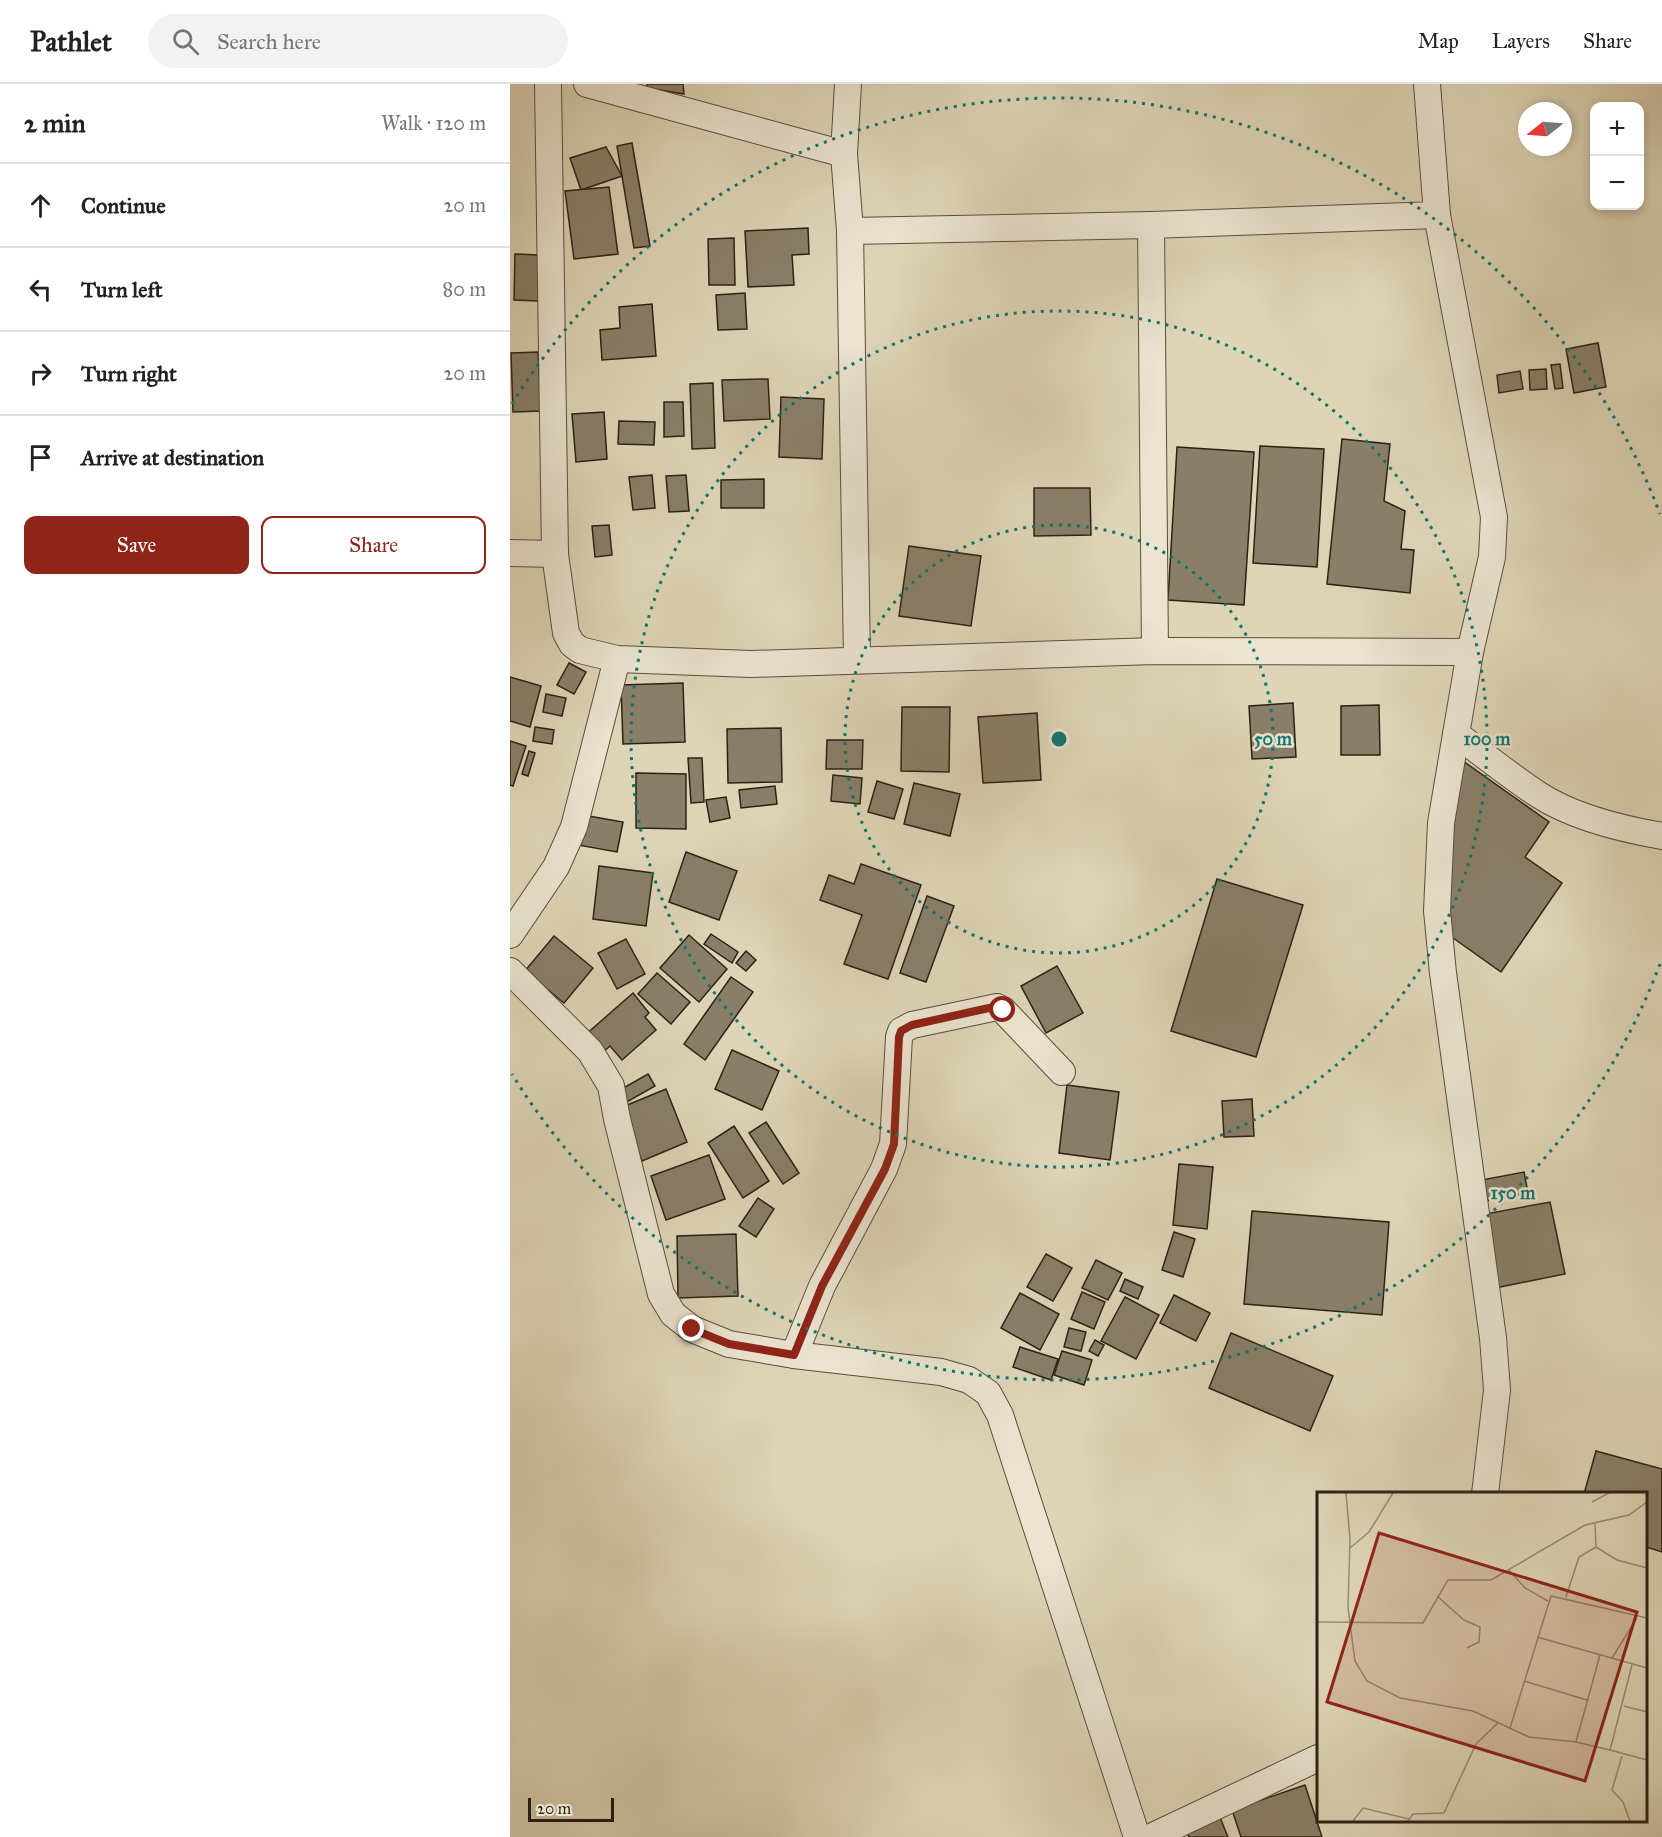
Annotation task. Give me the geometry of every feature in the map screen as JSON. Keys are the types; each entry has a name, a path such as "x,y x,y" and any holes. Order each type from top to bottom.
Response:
{"street":[{"path":"548,84 555,554 566,633 572,644 580,650 617,659 751,664 1155,651 1470,652"},
{"path":"587,84 844,154"},
{"path":"848,84 844,154 850,231 857,659"},
{"path":"1427,84 1437,215 1494,517 1492,557 1470,652 1441,823 1437,911 1443,973 1494,1338 1497,1390 1485,1492"},
{"path":"850,231 1151,225 1437,215"},
{"path":"1151,225 1155,651"},
{"path":"510,553 555,554"},
{"path":"510,935 556,867 574,827 617,659"},
{"path":"1456,734 1540,796 1575,813 1635,831 1662,836"},
{"path":"510,971 590,1052 611,1086 661,1294 673,1314 692,1329 729,1344 794,1355 941,1372 969,1380 988,1393 1000,1415 1137,1837"},
{"path":"794,1355 822,1286 885,1169 894,1144 901,1031 912,1025 997,1007 1003,1010 1062,1072"},
{"path":"1151,1837 1317,1758"}],"building":[{"path":"647,84 683,84 684,94 647,88"},
{"path":"632,143 650,246 634,248 617,146"},
{"path":"606,147 622,176 581,190 570,158"},
{"path":"609,187 618,254 574,259 565,191"},
{"path":"808,228 809,254 792,255 794,285 748,287 745,231"},
{"path":"734,238 735,285 709,285 708,239"},
{"path":"515,254 539,255 539,301 514,300"},
{"path":"745,293 747,329 718,330 716,295"},
{"path":"652,304 656,356 602,360 600,330 620,328 619,307"},
{"path":"1598,343 1606,387 1574,393 1566,349"},
{"path":"538,352 541,411 513,412 511,353"},
{"path":"1560,364 1563,388 1555,389 1551,365"},
{"path":"1546,369 1547,389 1530,390 1529,370"},
{"path":"1520,371 1523,389 1499,393 1497,375"},
{"path":"768,379 770,419 724,421 722,380"},
{"path":"713,383 715,448 692,449 690,384"},
{"path":"781,397 824,399 822,459 779,457"},
{"path":"664,402 683,402 684,436 664,437"},
{"path":"604,412 607,459 576,462 572,414"},
{"path":"619,421 655,422 654,445 618,444"},
{"path":"1342,439 1390,444 1384,501 1405,511 1401,549 1414,550 1410,593 1327,584"},
{"path":"1260,446 1324,449 1317,567 1253,563"},
{"path":"1177,447 1254,452 1244,605 1168,600"},
{"path":"652,475 655,508 633,510 629,477"},
{"path":"686,475 689,511 669,512 666,476"},
{"path":"764,479 764,508 721,508 721,480"},
{"path":"1034,488 1090,488 1091,535 1034,536"},
{"path":"609,525 612,555 595,557 592,526"},
{"path":"909,546 981,556 971,626 899,616"},
{"path":"569,663 586,672 574,694 557,685"},
{"path":"510,677 541,686 530,727 510,721"},
{"path":"683,683 685,742 623,744 621,685"},
{"path":"546,694 566,698 562,716 543,712"},
{"path":"1293,703 1296,757 1252,759 1249,706"},
{"path":"1379,705 1380,755 1341,755 1341,706"},
{"path":"902,707 950,707 949,772 901,771"},
{"path":"1037,713 1041,780 983,783 978,717"},
{"path":"535,727 554,730 552,744 533,741"},
{"path":"781,728 782,782 728,783 727,729"},
{"path":"827,740 863,740 862,769 826,769"},
{"path":"510,741 526,746 513,786 510,785"},
{"path":"529,751 535,753 528,776 522,774"},
{"path":"688,758 702,758 704,802 691,803"},
{"path":"1463,761 1549,822 1525,857 1562,883 1501,972 1439,928"},
{"path":"636,773 686,774 686,829 636,828"},
{"path":"833,775 862,778 860,804 831,801"},
{"path":"877,781 903,789 894,819 868,812"},
{"path":"914,783 960,794 950,836 904,824"},
{"path":"775,786 777,804 741,808 739,790"},
{"path":"726,797 730,818 710,822 706,800"},
{"path":"583,815 623,822 617,852 578,845"},
{"path":"686,852 737,871 719,920 669,902"},
{"path":"861,864 921,885 888,979 844,964 862,915 820,900 829,875 854,884"},
{"path":"599,866 653,873 646,926 593,919"},
{"path":"1217,879 1303,905 1256,1057 1171,1031"},
{"path":"927,896 954,906 926,982 900,973"},
{"path":"711,934 738,952 732,963 704,944"},
{"path":"689,935 727,969 699,1002 660,968"},
{"path":"554,936 593,968 564,1003 525,971"},
{"path":"626,939 645,974 617,989 598,953"},
{"path":"746,951 756,960 746,971 736,963"},
{"path":"1057,966 1083,1013 1046,1033 1021,986"},
{"path":"657,973 690,1002 671,1024 638,994"},
{"path":"731,977 753,992 705,1060 684,1044"},
{"path":"633,993 649,1013 645,1017 656,1030 622,1060 610,1046 600,1055 584,1036"},
{"path":"732,1050 779,1071 762,1110 715,1089"},
{"path":"648,1074 655,1086 625,1103 618,1091"},
{"path":"1067,1085 1119,1092 1110,1160 1059,1153"},
{"path":"666,1089 687,1142 642,1161 620,1108"},
{"path":"1252,1099 1254,1136 1224,1137 1222,1101"},
{"path":"766,1122 799,1173 783,1184 749,1133"},
{"path":"734,1126 769,1181 743,1198 708,1143"},
{"path":"709,1155 725,1199 666,1220 651,1176"},
{"path":"1179,1164 1213,1167 1207,1229 1173,1225"},
{"path":"1524,1172 1528,1193 1480,1202 1476,1181"},
{"path":"758,1198 774,1209 756,1237 739,1226"},
{"path":"1550,1202 1565,1274 1495,1288 1480,1215"},
{"path":"1252,1211 1389,1222 1382,1315 1244,1304"},
{"path":"1174,1232 1195,1239 1183,1277 1162,1270"},
{"path":"736,1234 738,1296 678,1298 677,1236"},
{"path":"1046,1254 1072,1268 1053,1301 1027,1287"},
{"path":"1096,1260 1122,1273 1108,1300 1082,1288"},
{"path":"1125,1279 1143,1287 1138,1299 1120,1291"},
{"path":"1082,1292 1105,1302 1094,1329 1071,1319"},
{"path":"1020,1293 1059,1314 1040,1350 1001,1328"},
{"path":"1174,1295 1210,1313 1196,1341 1160,1323"},
{"path":"1125,1297 1159,1315 1136,1359 1101,1341"},
{"path":"1069,1328 1086,1332 1081,1351 1064,1347"},
{"path":"1231,1333 1333,1376 1310,1431 1209,1388"},
{"path":"1095,1340 1104,1345 1098,1356 1089,1351"},
{"path":"1020,1347 1058,1359 1051,1380 1013,1367"},
{"path":"1062,1351 1092,1360 1084,1385 1054,1375"},
{"path":"1596,1451 1662,1469 1662,1552 1647,1547 1647,1492 1585,1492"},
{"path":"1305,1785 1322,1837 1241,1837 1232,1810"},
{"path":"1219,1815 1228,1837 1189,1837 1185,1828"}],"route":[{"path":"692,1329 729,1344 794,1355 822,1286 885,1169 894,1144 901,1031 912,1025 989,1008 997,1007 1003,1010"}]}
